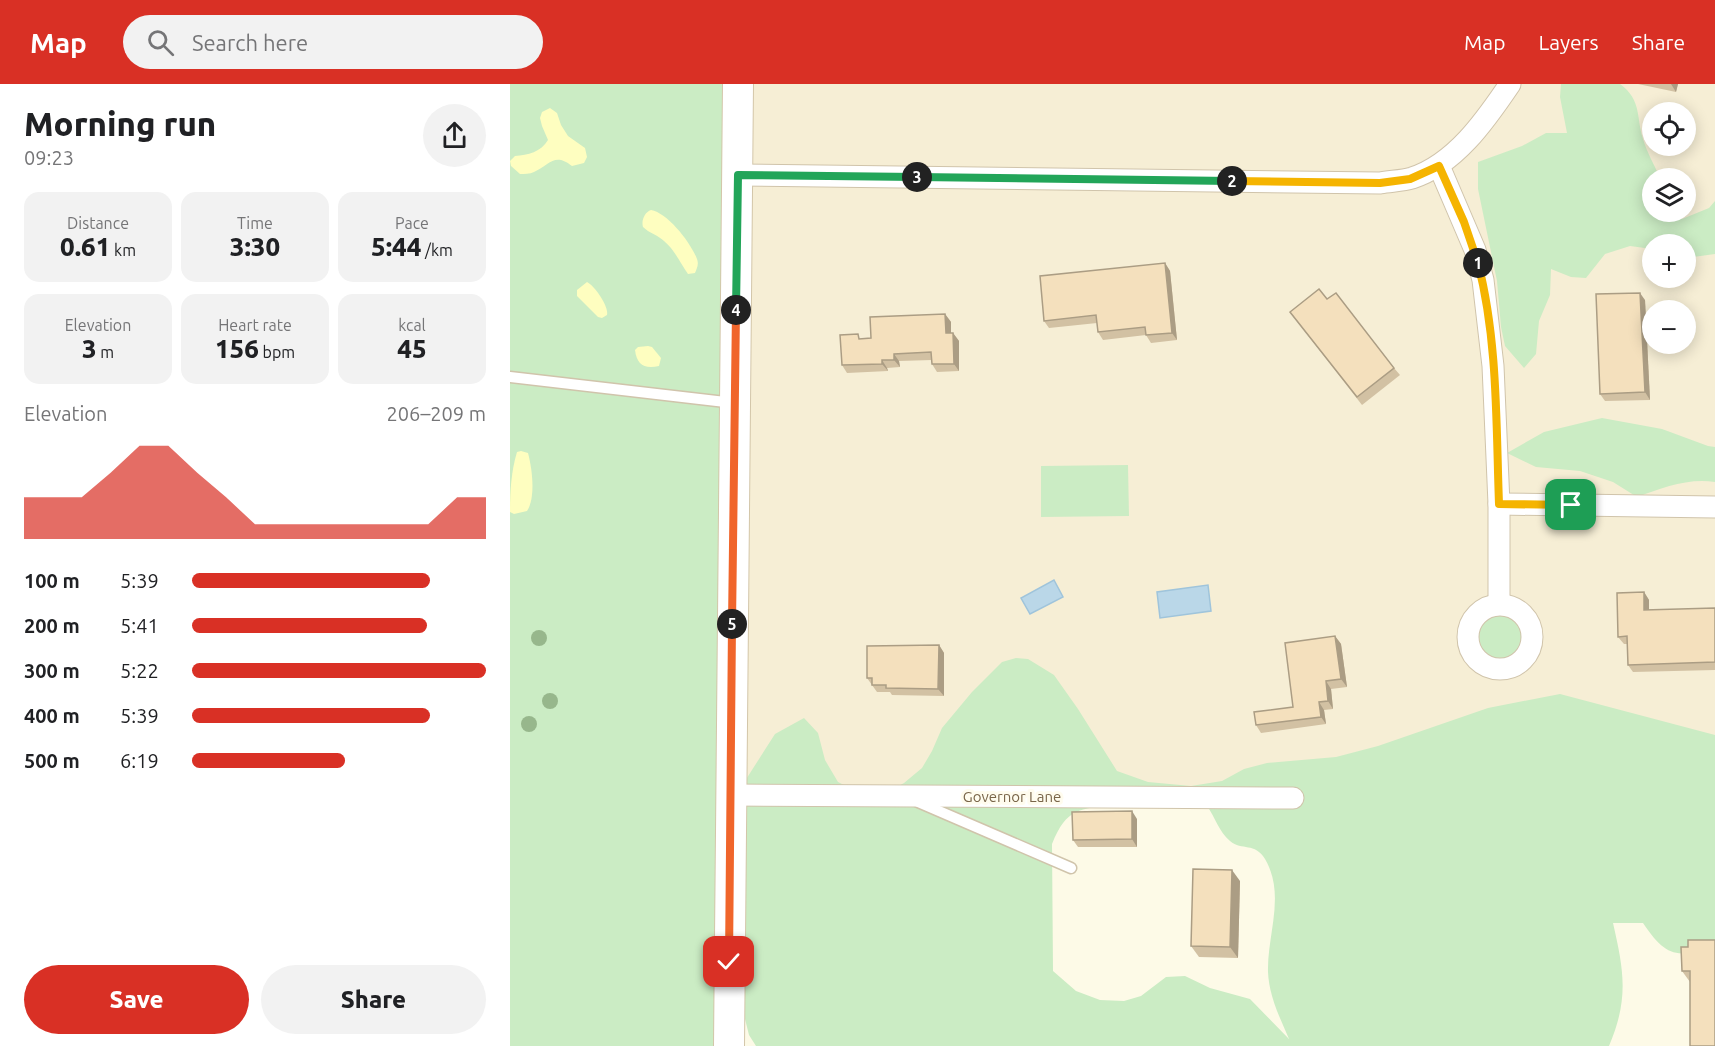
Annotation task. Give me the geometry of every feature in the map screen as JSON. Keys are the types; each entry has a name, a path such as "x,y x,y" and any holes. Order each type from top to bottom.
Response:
{"main road":[{"path":"729,1046 738,84"}],"street":[{"path":"738,175 1380,183 1410,179 1439,166 1475,132 1510,84"},
{"path":"1439,166 1475,250 1483,280 1493,366 1499,504 1499,604"},
{"path":"1499,504 1715,507"},
{"name":"Governor Lane","path":"731,795 1293,798"}],"lane":[{"path":"510,377 734,403"},
{"path":"904,796 1071,867"}],"shaded area":[{"path":"510,84 738,84 729,1046 510,1046"},
{"path":"738,84 1715,84 1715,744 1293,798 731,795"},
{"path":"1561,84 1620,84 1627,90 1637,109 1642,134 1642,156 1650,156 1656,168 1642,168 1642,222 1696,222 1696,213 1709,208 1715,201 1715,254 1696,257 1696,234 1642,234 1642,248 1630,246 1605,254 1586,278 1571,277 1551,269 1550,295 1539,321 1536,354 1524,368 1505,346 1497,281 1478,189 1478,162 1522,146 1546,133 1567,133 1560,97"},
{"path":"1602,418 1662,429 1715,447 1715,482 1695,481 1666,487 1637,497 1613,482 1580,471 1536,467 1507,453 1544,432"},
{"path":"1128,465 1129,516 1041,517 1041,466"},
{"path":"1501,615 1510,616 1517,621 1522,628 1522,646 1517,653 1510,658 1501,659 1492,658 1485,653 1480,646 1479,637 1480,628 1485,621 1492,616"},
{"path":"1016,658 1028,659 1054,675 1117,771 1148,782 1191,786 1222,781 1244,769 1267,763 1336,757 1378,746 1488,708 1560,694 1715,735 1715,950 1690,954 1673,952 1658,943 1643,923 1613,923 1623,985 1620,1014 1609,1046 756,1046 749,1035 740,999 736,795 775,734 804,718 818,733 825,760 838,782 852,789 880,796 904,783 922,768 942,728 972,692 1002,662","holes":["1115,804 1207,806 1226,837 1239,846 1257,850 1265,859 1271,873 1275,901 1268,972 1270,990 1289,1039 1250,999 1210,988 1185,976 1166,977 1141,996 1124,1001 1100,1000 1076,991 1053,971 1052,844 1063,823 1076,812"]}],"sand":[{"path":"550,108 557,113 568,136 585,148 587,157 584,163 572,166 556,160 532,173 520,174 511,166 510,161 515,156 534,152 545,144 548,140 540,118 542,112"},
{"path":"651,210 665,217 684,237 698,261 695,273 688,274 668,245 643,227 644,217"},
{"path":"587,282 604,302 607,315 602,318 598,317 577,296 577,290"},
{"path":"638,347 652,347 661,358 659,366 645,366 637,359 635,350"},
{"path":"517,452 528,453 532,474 532,498 527,511 514,514 510,512 511,482"}],"water":[{"path":"1054,580 1063,597 1030,614 1021,598"},
{"path":"1208,585 1211,611 1160,618 1157,592"}],"building":[{"path":"1165,263 1172,333 1146,335 1145,327 1098,332 1096,315 1044,321 1040,276"},
{"path":"1319,289 1327,299 1336,293 1394,368 1357,397 1290,312"},
{"path":"1640,293 1645,392 1600,394 1596,294"},
{"path":"945,314 946,333 953,333 954,364 932,364 931,352 894,354 894,360 882,360 882,364 842,365 840,335 858,334 859,339 871,338 870,317"},
{"path":"1644,592 1644,610 1715,608 1715,662 1628,665 1627,636 1618,637 1617,593"},
{"path":"1335,636 1341,679 1326,681 1328,701 1319,702 1321,717 1256,725 1254,712 1293,707 1285,643"},
{"path":"939,645 938,689 886,688 886,685 872,685 872,678 867,678 867,646"},
{"path":"1132,811 1132,839 1073,840 1072,812"},
{"path":"1193,869 1232,870 1230,947 1191,946"},
{"path":"1688,940 1715,940 1715,1046 1690,1046 1690,971 1682,971 1681,947 1688,947"}],"route":[{"path":"729,962 738,175 1380,183 1410,179 1439,166 1475,250 1483,280 1493,366 1499,504 1571,505"}]}
